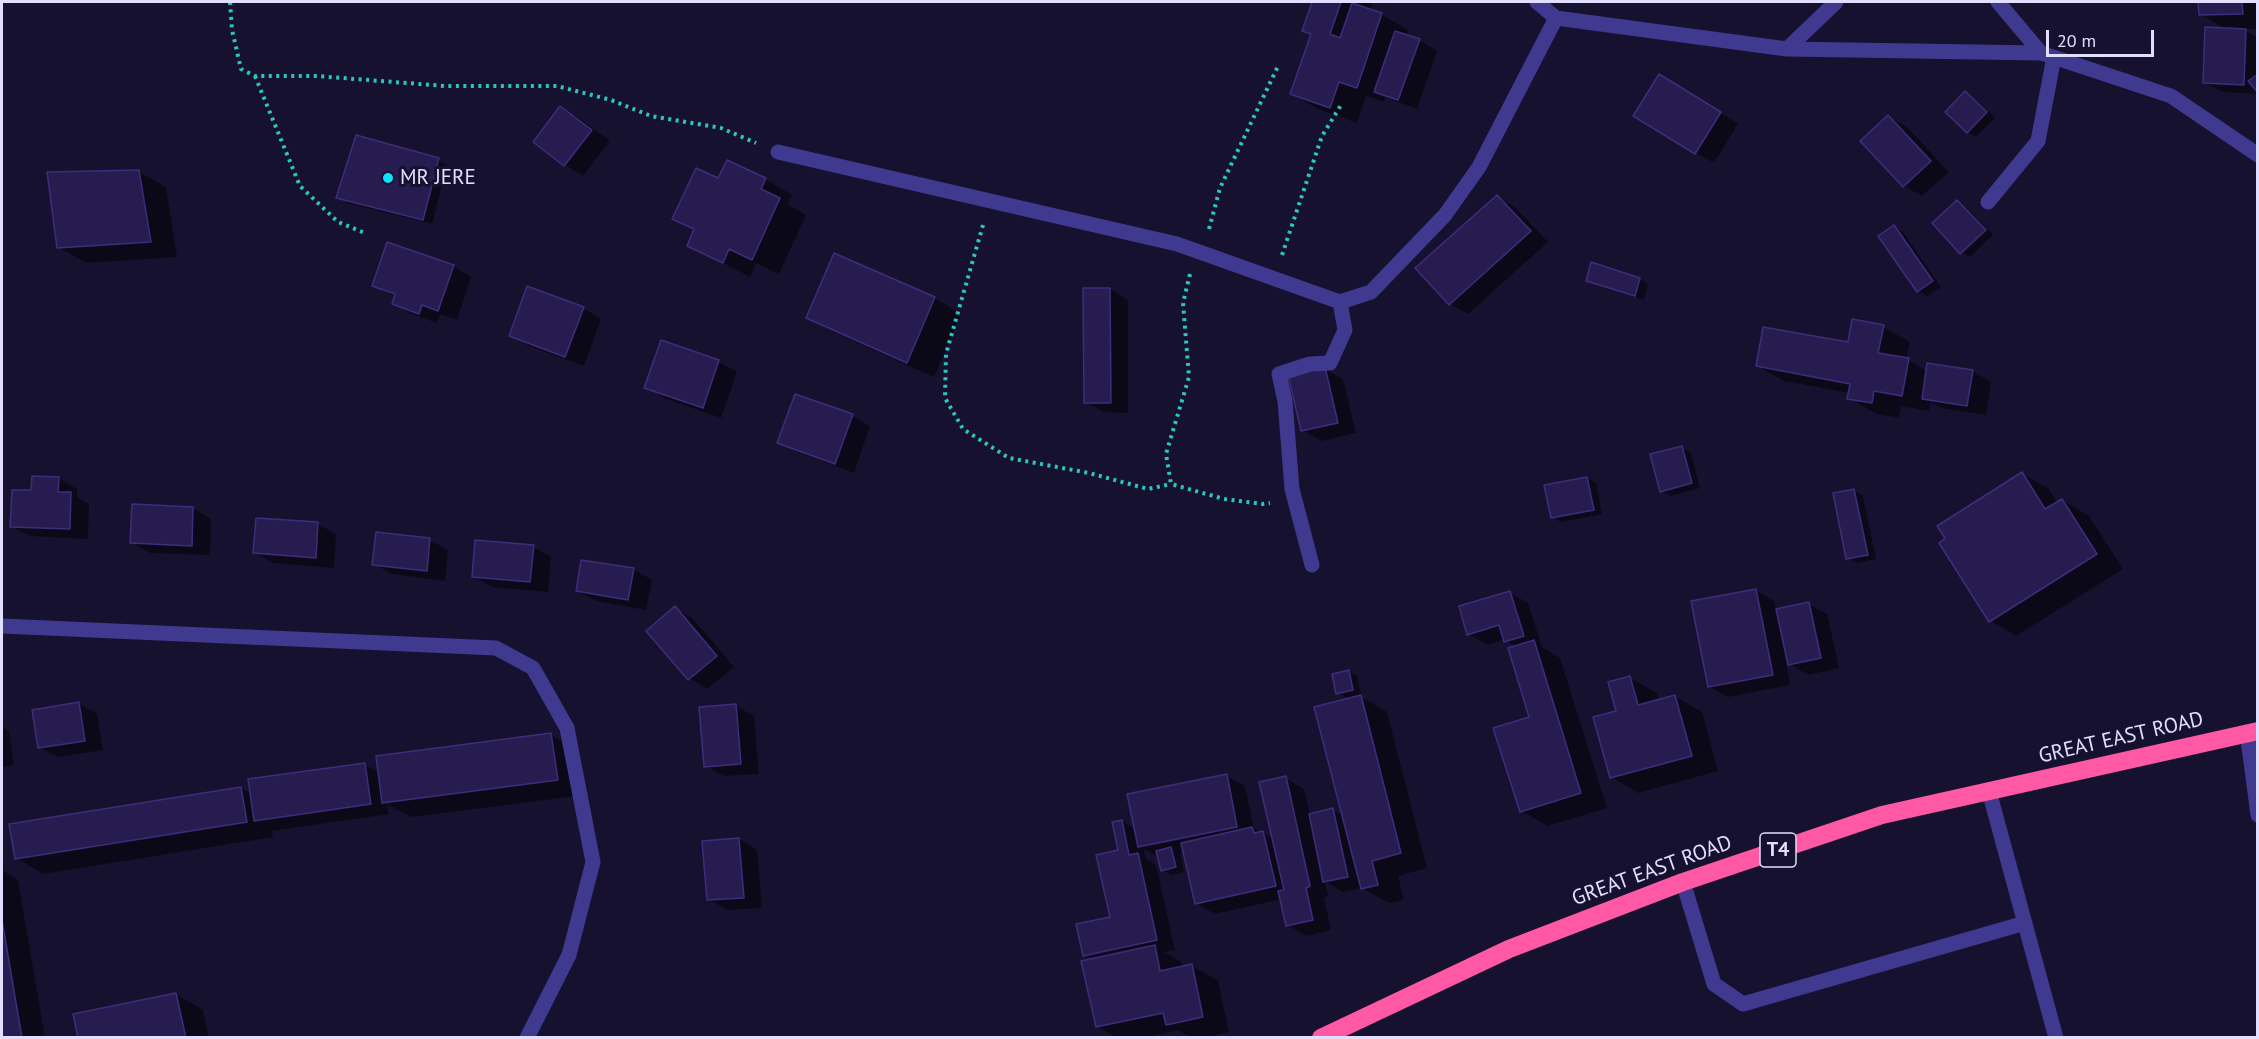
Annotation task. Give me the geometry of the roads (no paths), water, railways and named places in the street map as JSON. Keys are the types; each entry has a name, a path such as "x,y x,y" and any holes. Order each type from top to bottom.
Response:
{"highway":[{"name":"GREAT EAST ROAD","path":"1321,1038 1509,949 1683,882 1882,815 2252,731"}],"street":[{"path":"1537,2 1556,18 1787,49 2048,55 2171,96 2258,155"},
{"path":"1787,49 1836,2"},
{"path":"1988,202 2038,141 2048,55 1998,2"},
{"path":"778,152 1177,244 1340,302 1371,292 1445,215 1479,167 1556,18"},
{"path":"1312,565 1292,489 1285,401 1279,374 1310,364 1330,363 1345,330 1340,302"},
{"path":"2,626 496,648 532,668 567,728 593,862 569,955 527,1038"},
{"path":"2252,731 2258,815"},
{"path":"1989,791 2056,1038"},
{"path":"1683,882 1714,984 1743,1004 2025,923"}],"place":[{"name":"MR JERE","path":"388,178"}]}
